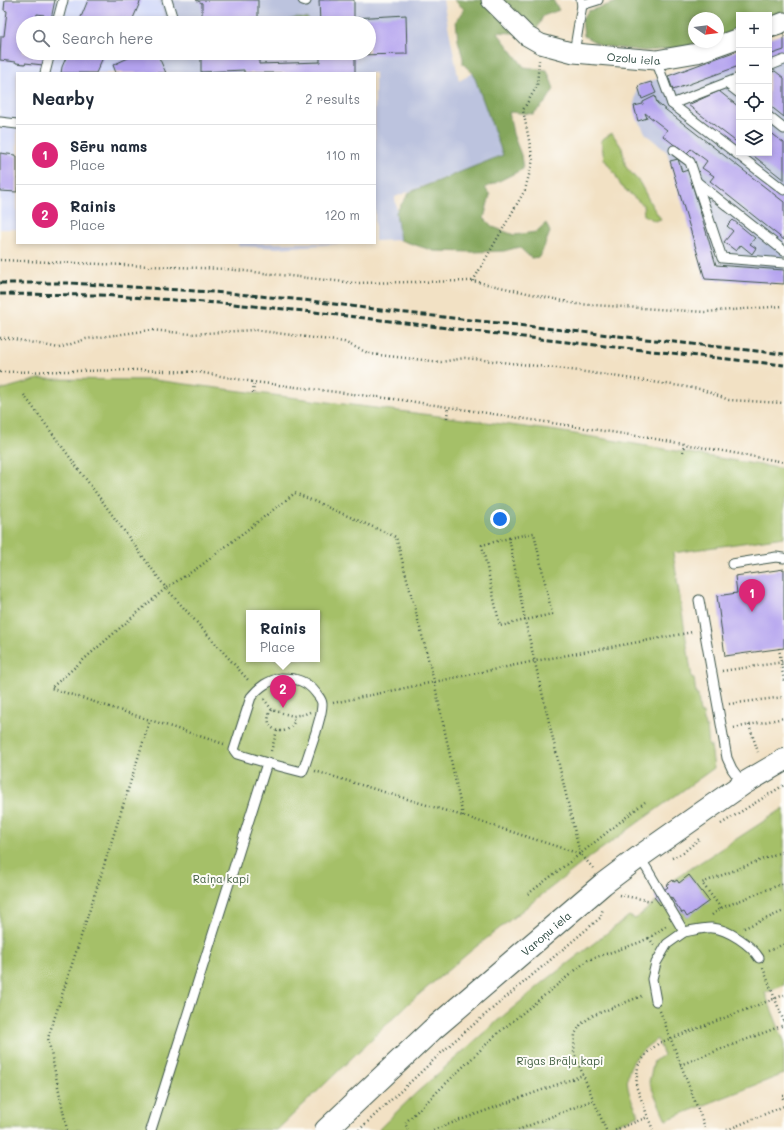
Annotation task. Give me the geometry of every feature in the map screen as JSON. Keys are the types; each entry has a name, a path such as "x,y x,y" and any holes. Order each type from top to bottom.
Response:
{"street":[{"path":"491,0 534,40"},
{"path":"772,27 784,22"},
{"name":"Ozolu iela","path":"534,40 574,53 656,60 697,53 736,39"},
{"name":"Varoņu iela","path":"326,1130 432,1030 608,889 743,784 784,760"}],"lane":[{"path":"59,16 63,0"},
{"path":"167,0 172,16"},
{"path":"574,53 582,2 598,0"},
{"path":"45,72 48,60"},
{"path":"656,60 672,104 784,190"},
{"path":"772,65 784,60"},
{"path":"672,104 736,79"},
{"path":"726,83 736,91"},
{"path":"772,119 784,129"},
{"path":"0,122 16,124"},
{"path":"674,150 690,162 722,258 784,263"},
{"path":"697,182 784,251"},
{"path":"732,564 776,557 784,558"},
{"path":"700,600 726,758 743,784"},
{"path":"288,678 299,680 311,686 321,700 322,706 320,718 302,772 237,754 234,750 251,696 266,683 288,678"},
{"path":"151,1130 267,763"},
{"path":"643,863 684,932"},
{"path":"657,1004 652,979 656,963 667,944 684,932 712,928 731,933 749,946 759,959"}],"path":[{"path":"473,281 525,190 533,160 523,110 537,86 534,40"},
{"path":"0,260 226,269 354,283 473,281 576,304 705,312 784,306"},
{"path":"0,338 10,338 59,348 86,339 151,330 191,334 254,330 344,342 370,354 441,362 465,358 565,369 700,389 729,400 784,403"},
{"path":"0,372 71,370 198,372 254,382 448,407 684,444 784,462"},
{"path":"253,393 254,382"},
{"path":"24,395 166,588 257,690 272,710 293,716 305,714 322,706 434,681 535,660 704,630"},
{"path":"447,418 448,407"},
{"path":"683,452 684,444"},
{"path":"235,747 51,688 166,588 199,567 295,493 396,537 434,681 463,816"},
{"path":"534,533 552,614 500,626 482,545 509,538 534,533"},
{"path":"509,538 525,620 580,854"},
{"path":"779,648 784,682"},
{"path":"712,673 782,663"},
{"path":"718,705 784,697"},
{"path":"272,710 269,714 269,725 277,731 286,730 289,728 294,722 293,716"},
{"path":"722,731 784,718"},
{"path":"67,1130 48,1038 150,720"},
{"path":"749,725 758,752"},
{"path":"274,740 277,731"},
{"path":"304,768 463,816 580,854 593,868 608,889 653,901 665,900"},
{"path":"719,825 784,785"},
{"path":"528,894 645,802"},
{"path":"643,863 684,853 701,838"},
{"path":"721,908 702,883 784,851"},
{"path":"712,928 712,914 721,908 784,883"},
{"path":"359,1130 453,1042 600,918 604,905"},
{"path":"731,933 784,911"},
{"path":"408,1130 405,1123 498,1033 588,960 638,944 649,938"},
{"path":"680,1065 784,1024 759,959 784,944"},
{"path":"606,1130 574,1053 575,1034 581,1024 592,1016 654,991"},
{"path":"653,1130 636,1086 638,1066 647,1053 659,1042 784,995"},
{"path":"657,1004 706,1130"},
{"path":"433,1130 583,1075"},
{"path":"784,1096 782,1096 784,1101"},
{"path":"518,1130 593,1100"},
{"path":"727,1130 784,1106"},
{"path":"615,1130 648,1117"}],"shaded area":[{"path":"0,0 159,0 165,16 16,16 16,60 124,60 113,65 115,72 16,72 16,229 0,229"},
{"path":"159,0 443,0 459,81 473,73 503,155 395,197 400,240 376,241 376,72 115,72 112,65 124,60 376,60 376,16 165,16"},
{"path":"784,33 784,284 705,279 667,152 646,134 638,120 634,107 637,86 736,50 736,156 772,156 772,38"},
{"path":"238,244 336,244 278,248 238,246"}],"green space":[{"path":"454,0 553,0 559,10 543,16 535,33 497,32 524,67 547,70 554,89 546,102 533,114 509,112 513,134 521,155 523,169 485,188 490,195 484,218 493,227 514,235 536,232 546,223 550,232 540,257 531,258 519,247 504,251 434,251 400,240 396,212 410,192 503,155 473,73 463,64 456,21 464,9"},
{"path":"624,0 784,0 784,16 772,20 772,12 736,12 736,31 724,34 724,12 688,12 688,46 681,48 645,51 602,46 584,36 582,20 588,11"},
{"path":"612,133 622,148 626,167 640,183 652,206 661,219 655,221 644,215 643,205 621,186 615,174 604,159 601,140"},
{"name":"Raiņa kapi","path":"39,379 154,380 557,431 784,469 784,537 673,553 692,678 694,678 696,695 698,695 700,713 703,713 705,727 707,727 709,747 711,746 714,768 586,860 472,950 410,1002 277,1130 0,1130 0,390"},
{"name":"Rīgas Brāļu kapi","path":"784,808 784,985 765,993 784,1041 784,1074 666,1120 649,1082 654,1061 664,1055 657,1039 638,1055 630,1068 628,1075 627,1083 629,1092 639,1115 602,1130 378,1130 415,1094 496,1022 545,981 629,916 635,919 657,901 660,905 671,897 687,917 708,901 689,875 679,882 677,880 674,882 673,880"}],"building":[{"path":"5,0 55,0 52,16 37,14 37,16 16,16 16,60 44,60 43,65 0,60 1,36 4,36 7,11 4,10"},
{"path":"88,0 141,0 134,16 81,16"},
{"path":"196,0 258,0 258,16 202,16 202,3"},
{"path":"319,0 354,0 354,16 320,16"},
{"path":"406,15 407,54 376,55 376,17"},
{"path":"784,34 784,50 772,54 772,38"},
{"path":"736,51 736,67 673,90 668,76"},
{"path":"65,60 102,60 96,72 61,72"},
{"path":"124,60 160,60 166,72 116,72 113,65"},
{"path":"201,60 259,60 259,64 320,62 320,60 355,60 355,72 244,72 244,70 201,72"},
{"path":"775,71 784,78 784,117 772,107 772,72"},
{"path":"651,82 656,93 642,99 638,86"},
{"path":"719,91 736,105 736,142 688,105"},
{"path":"655,96 657,103 784,202 784,240 710,181 714,176 702,168 707,161 691,149 686,154 663,136 667,130 645,113 647,118 638,121 634,106 643,104 643,102"},
{"path":"772,133 784,143 784,180 754,156 772,156"},
{"path":"0,153 15,155 16,192 0,191"},
{"path":"678,159 682,172 688,170 716,265 784,270 784,284 705,279 670,161"},
{"path":"733,220 755,238 750,244 756,248 752,254 741,245 736,251 724,242 733,231 727,226"},
{"path":"784,569 784,648 725,656 717,596 737,593 735,576"},
{"path":"689,875 709,901 687,917 684,912 682,913 671,897 660,905 654,897 668,887 666,885 673,880 674,882 677,880 679,883"}],"railway":[{"path":"0,283 70,283 227,293 303,300 397,312 784,354"},
{"path":"0,294 100,295 233,304 784,365"}],"place":[{"name":"Sēru nams","path":"752,612"},
{"name":"Rainis","path":"283,708"}]}
